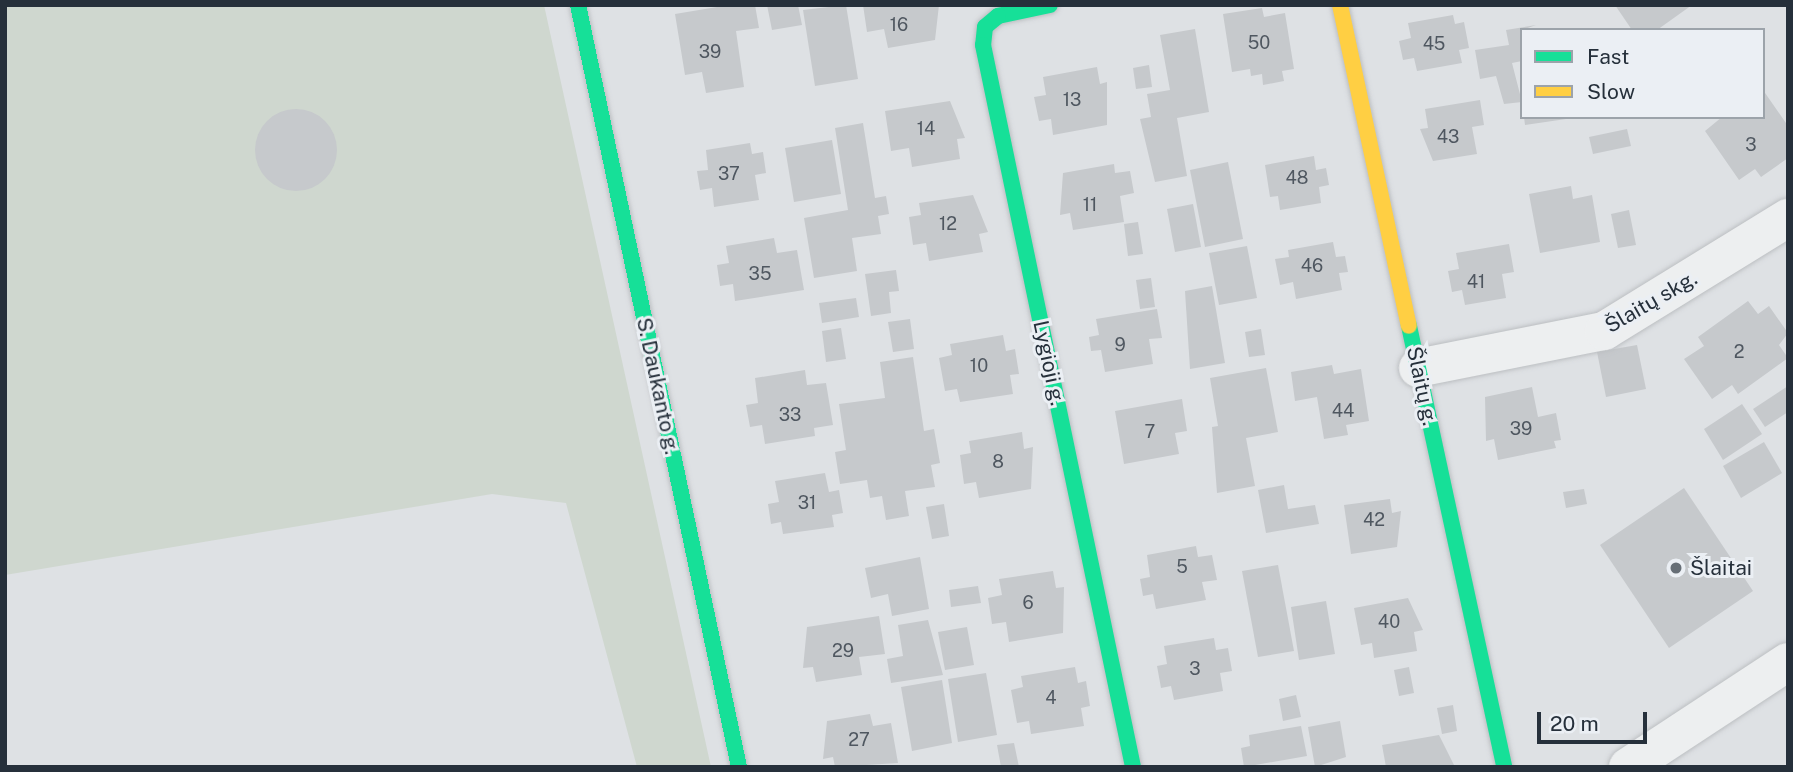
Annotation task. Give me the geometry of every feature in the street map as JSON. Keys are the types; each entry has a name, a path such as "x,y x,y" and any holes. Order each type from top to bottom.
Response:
{"street":[{"name":"S. Daukanto g.","path":"578,5 739,767"},
{"name":"Lygioji g.","path":"1050,5 998,16 985,27 983,45 1133,767"},
{"name":"Šlaitų g.","path":"1340,5 1504,767"},
{"name":"Šlaitų skg.","path":"1418,369 1604,331 1788,218"},
{"path":"1628,767 1788,662"}],"shaded area":[{"path":"544,5 711,767 637,767 566,503 492,494 5,575 5,6"}],"building":[{"path":"729,5 755,5 759,28 736,31 744,87 706,93 702,72 685,75 675,14"},
{"path":"767,5 798,5 802,25 772,30"},
{"path":"846,5 858,79 815,86 803,10"},
{"path":"863,5 939,5 935,40 888,48 884,29 867,32"},
{"path":"1615,5 1692,5 1660,28 1631,28"},
{"path":"1262,8 1264,17 1285,13 1294,69 1282,71 1284,81 1263,85 1262,74 1251,76 1250,69 1232,72 1223,14"},
{"path":"1453,15 1455,24 1464,22 1469,48 1459,50 1462,63 1417,71 1414,58 1403,60 1399,41 1411,38 1408,23"},
{"path":"1536,25 1520,28 1520,61 1512,63 1520,102 1504,104 1496,76 1480,79 1475,50 1509,45 1506,30"},
{"path":"1195,29 1209,112 1177,118 1187,176 1155,182 1140,119 1151,117 1147,94 1170,90 1160,35"},
{"path":"1149,65 1152,87 1136,89 1133,68"},
{"path":"1097,67 1100,84 1107,82 1107,125 1053,135 1051,119 1039,121 1034,97 1046,95 1043,77"},
{"path":"1765,93 1788,126 1788,158 1761,177 1755,169 1739,180 1705,131 1720,119 1765,119"},
{"path":"1480,100 1484,125 1472,127 1477,154 1433,161 1420,129 1428,128 1425,109"},
{"path":"950,101 965,138 957,139 960,159 912,167 909,148 891,151 885,111"},
{"path":"296,109 312,112 325,121 334,134 337,150 334,166 325,179 312,188 296,191 280,188 267,179 258,166 255,150 258,134 267,121 280,112"},
{"path":"1524,119 1566,119 1525,125"},
{"path":"863,123 875,198 886,196 889,214 878,216 881,234 852,238 857,271 814,278 804,218 848,210 835,128"},
{"path":"1627,129 1631,146 1593,154 1589,137"},
{"path":"832,140 841,194 794,202 785,148"},
{"path":"750,143 752,154 763,152 766,173 755,175 759,200 714,207 712,188 700,190 697,171 708,170 706,150"},
{"path":"1314,156 1316,170 1326,168 1329,185 1319,187 1321,203 1280,210 1278,196 1270,197 1265,165"},
{"path":"1228,162 1243,239 1205,247 1190,170"},
{"path":"1114,164 1115,173 1130,171 1134,193 1120,196 1124,222 1073,230 1070,213 1060,215 1063,173"},
{"path":"1571,186 1573,199 1592,195 1600,242 1540,253 1529,194"},
{"path":"973,195 988,232 979,234 983,252 929,261 926,243 913,245 909,217 921,215 919,203"},
{"path":"1193,204 1201,247 1175,252 1167,209"},
{"path":"1629,210 1636,245 1618,248 1611,214"},
{"path":"1138,222 1143,254 1128,256 1124,224"},
{"path":"774,238 777,253 797,250 804,290 735,301 733,284 720,286 717,265 729,263 726,246"},
{"path":"1333,242 1336,257 1345,256 1348,272 1339,273 1342,290 1296,299 1293,282 1280,285 1275,259 1289,257 1288,250"},
{"path":"1509,244 1514,272 1502,274 1506,298 1465,305 1462,290 1452,292 1448,271 1459,269 1456,253"},
{"path":"1247,246 1257,298 1219,305 1209,253"},
{"path":"896,270 899,291 889,292 891,313 871,316 865,274"},
{"path":"1151,278 1155,307 1140,309 1136,280"},
{"path":"1212,286 1225,363 1190,369 1185,291"},
{"path":"856,298 859,317 822,323 819,303"},
{"path":"1748,301 1758,314 1769,306 1788,333 1779,345 1788,358 1738,394 1732,385 1712,399 1684,359 1704,346 1698,337"},
{"path":"1157,309 1162,338 1149,339 1153,364 1105,372 1101,350 1091,351 1089,337 1099,335 1096,319"},
{"path":"910,319 914,349 893,352 888,322"},
{"path":"841,328 846,359 826,362 822,331"},
{"path":"1261,329 1265,355 1249,357 1245,332"},
{"path":"1003,335 1006,351 1015,349 1019,374 1010,375 1013,394 960,402 957,389 945,391 939,358 952,355 950,344"},
{"path":"1637,345 1646,389 1606,397 1597,352"},
{"path":"913,357 924,431 934,429 940,463 931,465 935,487 905,491 909,516 886,520 882,496 870,498 867,480 840,484 835,452 846,450 839,404 885,398 880,362"},
{"path":"1332,365 1334,374 1361,369 1369,421 1346,425 1348,435 1324,439 1317,397 1295,401 1291,372"},
{"path":"1266,368 1278,432 1246,438 1255,486 1217,493 1212,427 1218,426 1210,378"},
{"path":"805,370 807,385 826,383 833,425 814,428 815,436 765,444 762,425 750,427 746,405 758,403 755,378"},
{"path":"1788,386 1788,412 1765,427 1753,409"},
{"path":"1532,387 1538,417 1556,413 1561,440 1554,441 1556,448 1498,460 1494,439 1486,441 1485,397"},
{"path":"1182,399 1187,431 1175,433 1179,454 1124,464 1115,411"},
{"path":"1742,404 1762,434 1723,460 1704,429"},
{"path":"1022,432 1024,449 1033,447 1031,489 979,498 976,482 964,484 960,455 971,453 969,441"},
{"path":"1764,442 1782,473 1741,498 1723,466"},
{"path":"825,473 829,492 839,490 843,513 832,515 834,527 783,534 781,522 771,524 768,504 779,502 775,481"},
{"path":"1284,485 1288,509 1315,505 1319,524 1266,533 1258,490"},
{"name":"Šlaitai","path":"1684,488 1753,591 1669,648 1600,545"},
{"path":"1584,489 1587,504 1566,508 1563,492"},
{"path":"1390,499 1392,513 1401,511 1397,547 1351,554 1344,505"},
{"path":"944,504 949,536 932,539 926,507"},
{"path":"1196,546 1198,557 1212,555 1217,580 1202,582 1206,600 1156,609 1153,594 1143,596 1140,579 1150,577 1147,555"},
{"path":"920,557 929,609 892,616 888,594 871,598 865,568"},
{"path":"1278,565 1294,651 1258,657 1242,571"},
{"path":"1053,571 1056,588 1064,587 1063,633 1009,642 1006,622 992,624 988,598 1002,595 999,579"},
{"path":"978,586 981,603 951,607 949,590"},
{"path":"1408,598 1423,630 1414,632 1417,651 1374,658 1372,643 1361,645 1354,608"},
{"path":"1326,601 1335,654 1299,660 1291,607"},
{"path":"879,616 885,654 859,657 862,675 816,682 813,667 803,668 807,627"},
{"path":"928,620 943,675 891,683 887,659 903,656 898,625"},
{"path":"967,627 974,665 945,670 938,632"},
{"path":"1214,638 1216,650 1228,648 1232,671 1220,673 1223,691 1174,700 1171,686 1161,688 1157,666 1167,664 1164,646"},
{"path":"1075,667 1078,683 1086,681 1090,706 1081,708 1084,726 1031,734 1029,721 1017,723 1011,690 1023,687 1021,676"},
{"path":"1409,667 1414,693 1399,696 1394,670"},
{"path":"986,673 997,735 958,742 948,679"},
{"path":"942,680 952,743 912,751 901,687"},
{"path":"1296,695 1301,717 1283,721 1279,699"},
{"path":"1453,705 1457,731 1442,734 1437,708"},
{"path":"870,714 873,726 891,723 898,763 835,767 833,757 823,759 827,721"},
{"path":"1340,721 1346,757 1315,767 1308,727"},
{"path":"1301,726 1307,756 1244,767 1241,748 1250,746 1249,735"},
{"path":"1439,735 1455,767 1386,767 1382,745"},
{"path":"1014,743 1019,767 1001,767 997,745"}],"traffic: fast":[{"path":"578,5 739,767"},
{"path":"1050,5 998,16 985,27 983,45 1133,767"},
{"path":"1409,326 1504,767"}],"traffic: slow":[{"path":"1340,5 1409,326"}],"place":[{"name":"Šlaitai","path":"1676,568"}]}
